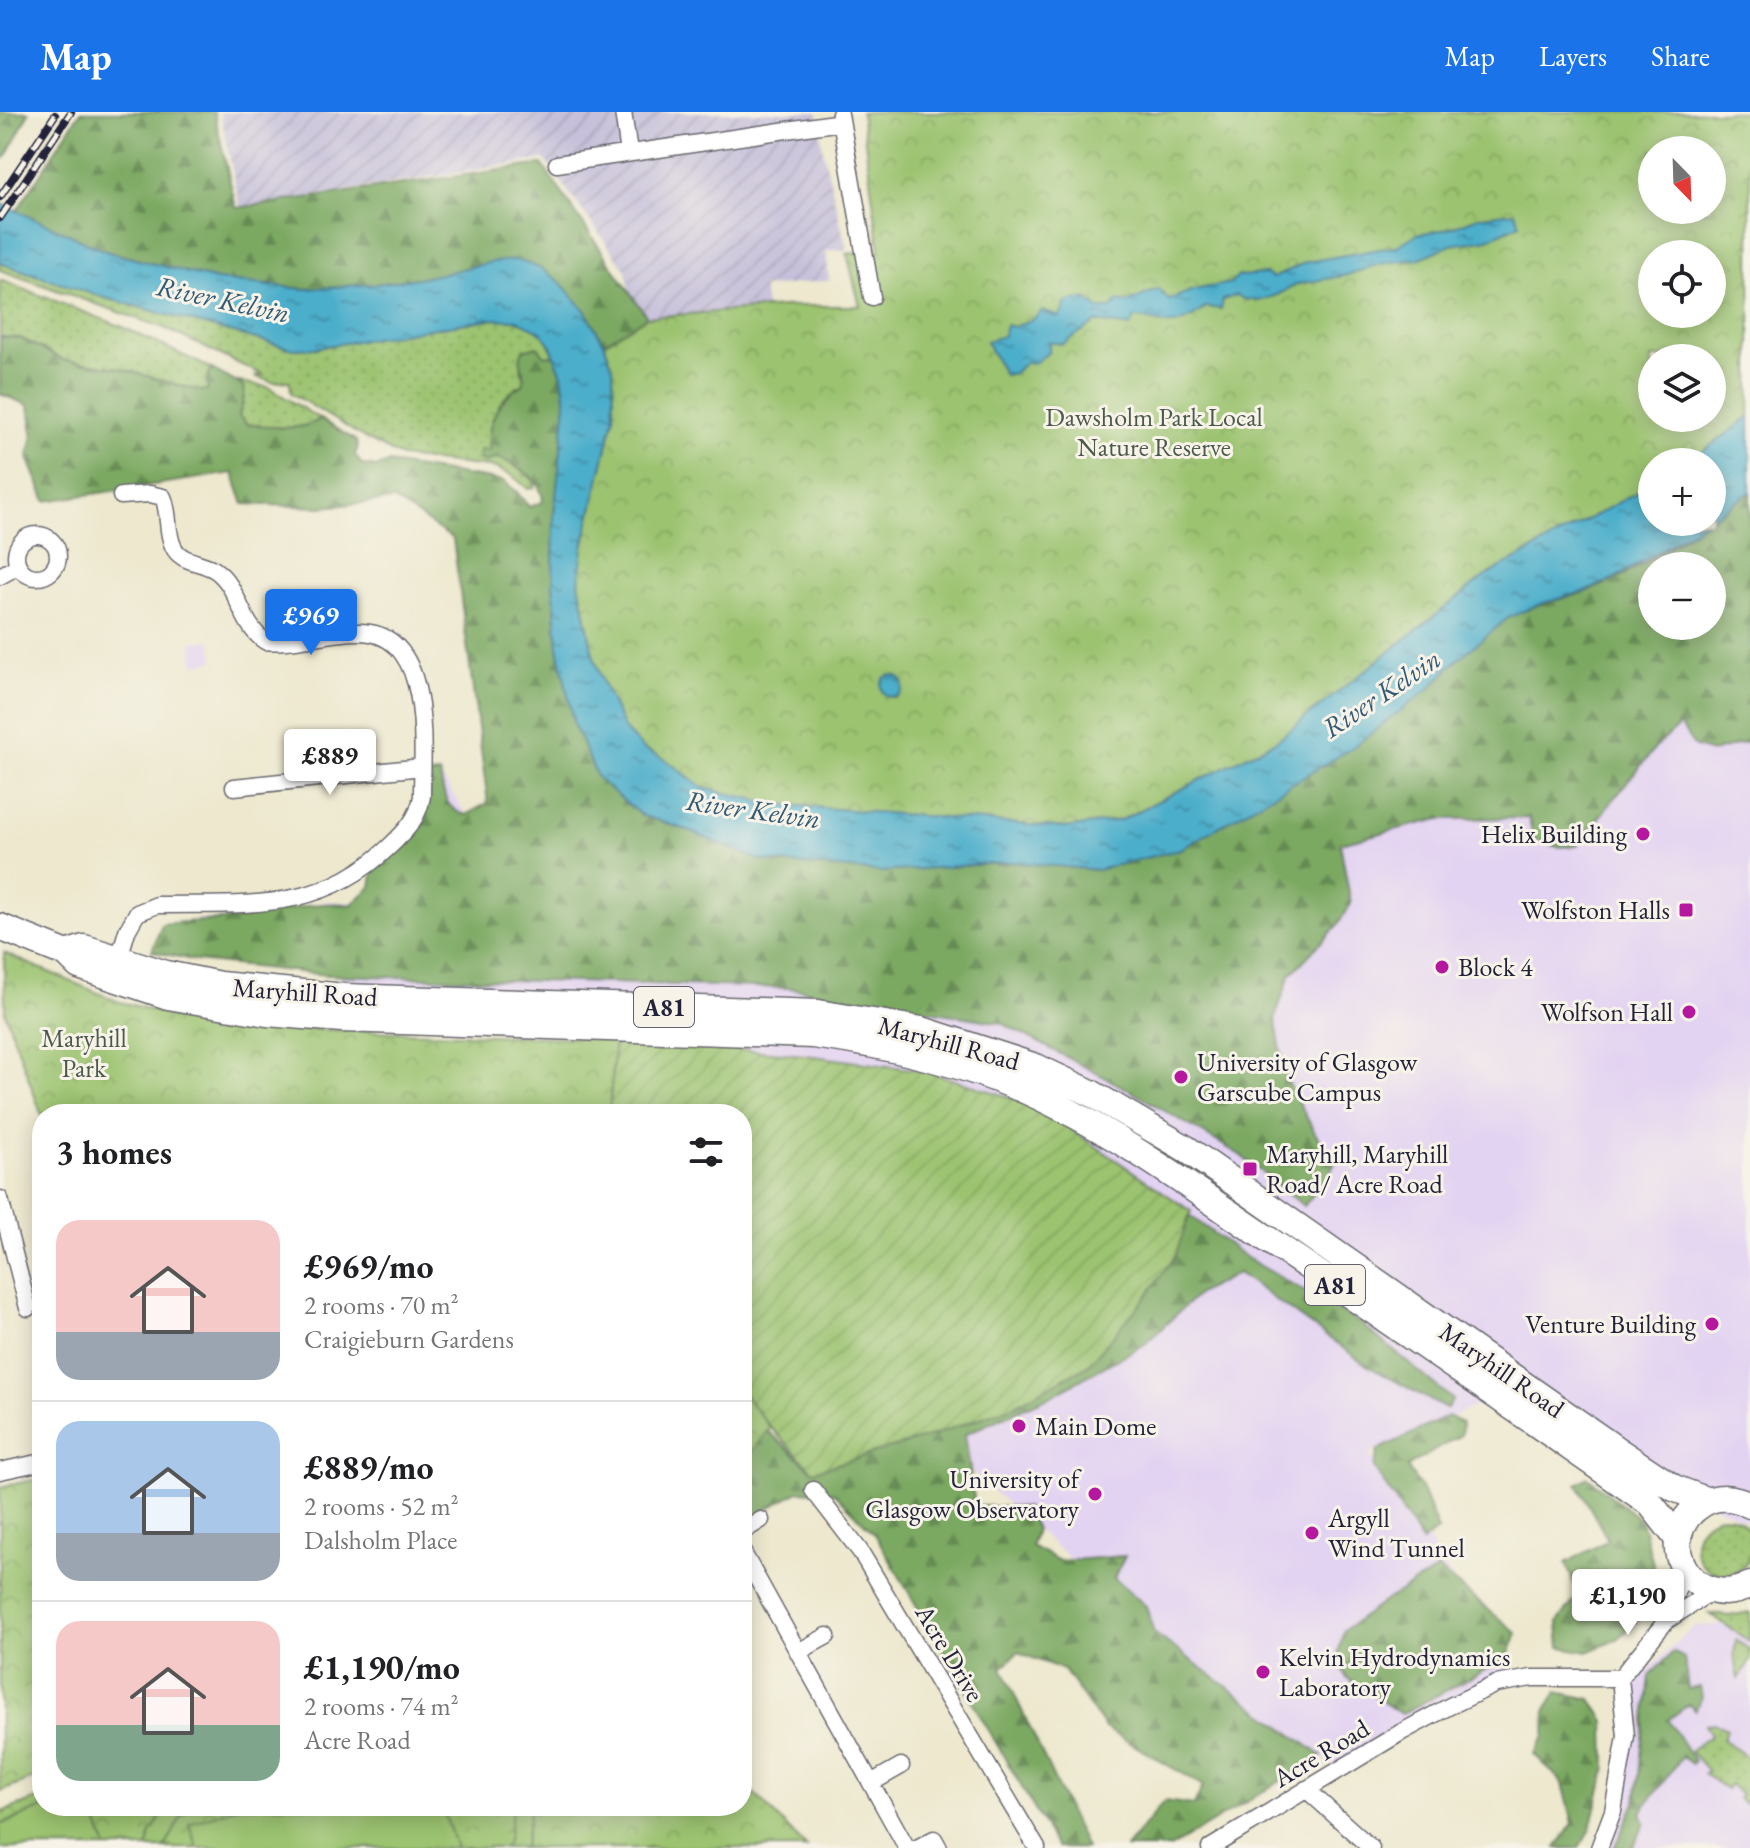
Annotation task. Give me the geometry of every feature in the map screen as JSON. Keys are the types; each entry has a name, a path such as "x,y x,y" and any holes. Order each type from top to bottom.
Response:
{"main road":[{"name":"Maryhill Road","path":"0,927 67,954 84,948 116,970 168,996 267,1013 342,1019 604,1016 772,1010 863,1019 922,1030 1036,1067 1091,1093 1185,1148 1626,1456 1674,1488 1708,1501"},
{"name":"Maryhill Road","path":"604,1016 859,1041 967,1068 1028,1092 1073,1115 1165,1171 1380,1315 1650,1503 1678,1539"},
{"name":"A81","path":"1708,1501 1734,1499 1750,1505"},
{"path":"1678,1539 1683,1523 1694,1510 1708,1501"},
{"name":"A81","path":"1678,1539 1684,1570"},
{"path":"1684,1570 1701,1586 1712,1591 1725,1592 1750,1586"}],"street":[{"path":"623,112 629,153"},
{"path":"557,164 840,117 872,297"},
{"path":"116,970 127,931 137,913 157,905 287,901 321,892 348,879 380,856 401,836 418,813 422,796 417,683 403,655 394,645 384,637 359,631 265,641 252,629 232,590 218,572 186,560 173,548 163,497 150,494 121,496"},
{"path":"0,576 18,566"},
{"path":"234,787 422,767"},
{"path":"0,1199 6,1250 28,1308"},
{"path":"0,1471 32,1464"},
{"name":"Acre Drive","path":"813,1490 860,1551 1037,1848"},
{"path":"752,1526 761,1520"},
{"path":"752,1569 907,1848"},
{"path":"1666,1621 1684,1570"},
{"path":"1599,1848 1613,1811 1626,1736 1620,1678 1666,1621 1712,1591"},
{"path":"798,1652 827,1636"},
{"name":"Acre Road","path":"1210,1848 1438,1712 1496,1684 1532,1678 1620,1678"},
{"path":"871,1783 901,1766"},
{"path":"1306,1789 1371,1848"},
{"path":"917,1848 934,1839 939,1848"}],"shaded area":[{"path":"220,112 817,112 824,156 847,249 826,251 829,280 763,288 766,308 647,317 631,298 626,270 544,159 240,207"},
{"name":"University of Glasgow Garscube Campus","path":"1750,417 1750,1523 1497,1397 1369,1453 1521,1680 1496,1684 1338,1770 1154,1633 931,1436 752,1131 752,1104 725,1104 614,1039 328,975 197,961 152,951 162,924 241,918 329,901 358,903 371,887 374,868 413,834 427,811 430,775 440,774 466,815 488,803 453,538 1412,636 1638,493 1638,536 1726,536 1726,448 1707,448"},
{"path":"211,640 214,661 194,664 192,642"},
{"path":"1750,1623 1750,1848 1596,1848 1617,1803 1633,1684 1694,1626"}],"green space":[{"path":"0,112 29,112 8,154 0,163"},
{"path":"80,112 214,112 236,208 542,164 647,317 604,343 585,310 432,276 305,289 217,280 108,252 16,212"},
{"name":"Dawsholm Park Local Nature Reserve","path":"861,112 1750,112 1750,417 1707,448 1638,448 1638,492 1484,577 1276,741 1121,820 1066,828 775,804 703,788 665,759 643,749 624,729 603,683 593,654 579,583 583,547 614,417 613,368 604,343 647,317 797,306 860,306 847,254 880,251"},
{"path":"0,263 102,297 293,349 315,348 454,322 508,319 526,323 543,336 554,355 547,358 539,352 521,370 525,379 523,385 499,406 489,437 493,458 505,460 521,469 535,482 534,488 528,489 513,476 496,468 401,457 291,393 290,381 272,382 254,376 263,375 164,328 0,270"},
{"path":"0,280 123,327 212,369 207,378 208,390 199,391 119,368 63,360 21,338 0,337"},
{"path":"0,337 20,338 63,360 119,368 199,391 208,390 207,378 212,369 243,386 239,416 246,424 294,427 320,419 356,441 355,455 362,465 376,467 389,463 503,481 529,507 543,502 542,493 533,479 497,457 486,462 481,461 478,455 480,450 489,450 492,421 501,403 523,385 523,350 537,346 545,356 554,355 562,375 566,403 554,516 553,581 558,647 574,725 598,779 641,815 684,829 881,872 1012,862 1097,870 1428,690 1474,644 1506,619 1526,609 1588,591 1638,566 1638,640 1726,640 1726,552 1661,552 1685,536 1726,536 1726,508 1750,492 1750,741 1712,752 1695,747 1680,725 1656,747 1576,846 1557,847 1533,839 1529,818 1440,819 1340,843 1351,904 1336,927 1290,975 1275,1018 1286,1078 1315,1133 1336,1161 1304,1206 1240,1155 1131,1091 1002,1023 790,988 328,975 197,961 152,951 162,924 245,918 325,904 351,905 371,887 374,868 416,829 425,808 430,775 440,774 446,799 459,813 466,815 488,803 453,539 394,500 321,507 244,504 233,473 46,501 28,458 33,435 29,405 0,394"},
{"path":"239,382 268,387 320,419 294,427 246,424 239,416 244,394"},
{"name":"Maryhill Park","path":"4,953 117,1001 208,1026 615,1039 610,1104 38,1104 5,1013"},
{"path":"615,1039 806,1055 926,1071 1035,1105 1191,1211 1175,1256 1144,1300 1088,1365 1013,1406 931,1436 813,1471 752,1404 752,1104 610,1104"},
{"path":"1158,1192 1247,1258 1360,1323 1453,1400 1446,1409 1368,1366 1238,1273 1198,1294 1145,1344 1051,1396 965,1434 975,1506 1026,1507 1036,1529 1031,1546 1059,1561 1125,1556 1114,1578 1146,1606 1154,1633 1322,1756 1170,1848 1126,1848 1164,1801 1194,1805 1203,1786 1105,1728 1064,1670 1018,1652 1002,1668 1086,1848 1057,1848 875,1534 835,1493 799,1491 752,1517 752,1442 761,1425 813,1471 931,1436 1013,1406 1088,1365"},
{"path":"752,1404 770,1427 752,1451"},
{"path":"1448,1416 1462,1423 1461,1435 1407,1467 1422,1490 1438,1530 1422,1542 1374,1468 1378,1450"},
{"path":"1588,1477 1641,1520 1658,1582 1640,1618 1618,1639 1588,1652 1560,1647 1558,1622 1578,1595 1566,1563 1608,1540 1577,1484"},
{"path":"32,1480 32,1779 0,1792 0,1487"},
{"path":"1724,1516 1735,1519 1750,1534 1750,1556 1735,1571 1724,1574 1713,1571 1698,1556 1695,1545 1698,1534 1713,1519"},
{"path":"1438,1569 1517,1633 1507,1659 1401,1714 1346,1677 1337,1658 1344,1630"},
{"path":"1750,1612 1750,1642 1710,1614 1729,1616"},
{"path":"1736,1640 1750,1650 1750,1661 1738,1679 1734,1655"},
{"path":"1673,1652 1684,1658 1688,1689 1700,1687 1702,1697 1695,1710 1689,1704 1668,1720 1694,1761 1692,1764 1682,1757 1641,1812 1645,1823 1633,1848 1614,1848 1636,1801 1650,1676"},
{"path":"1557,1692 1591,1699 1605,1721 1606,1769 1590,1831 1579,1848 1556,1848 1573,1823 1563,1783 1534,1754 1545,1736 1546,1709"},
{"path":"1715,1724 1727,1729 1722,1739 1750,1759 1750,1807 1738,1798 1741,1794 1730,1785 1726,1789 1704,1774 1707,1770 1690,1751 1711,1735 1705,1725"},
{"path":"752,1791 807,1848 0,1848 0,1813 32,1801 32,1816 752,1816"},
{"path":"32,1812 32,1816 95,1816 107,1848 0,1848 0,1825"},
{"path":"161,1816 182,1816 165,1848 148,1848 150,1835"},
{"path":"211,1816 445,1816 456,1848 198,1848 189,1824"},
{"path":"512,1816 529,1816 524,1847 503,1848 508,1840"}],"water":[{"name":"River Kelvin","path":"0,203 108,252 217,280 305,289 377,284 432,276 492,262 517,260 540,268 560,282 585,310 604,343 613,368 614,417 583,547 579,583 593,654 603,683 624,729 643,749 665,759 703,788 775,804 1066,828 1121,820 1276,741 1484,577 1638,492 1638,536 1683,536 1657,552 1638,552 1638,564 1612,580 1508,618 1457,660 1428,690 1349,750 1181,849 1098,870 1012,862 881,872 762,861 641,815 598,779 574,725 558,647 553,581 554,516 566,403 562,375 551,346 540,331 517,320 490,319 293,349 102,297 0,263"},
{"path":"1515,212 1520,224 1488,239 1451,245 1418,259 1379,264 1348,275 1298,284 1259,301 1237,295 1223,300 1221,309 1206,307 1179,323 1166,324 1135,318 1130,327 1097,322 1062,344 1049,342 1049,352 1034,363 1026,362 1014,373 1004,375 986,341 1003,336 1006,325 1014,327 1035,318 1042,311 1060,317 1066,303 1076,300 1087,300 1098,309 1110,309 1118,301 1127,303 1158,289 1169,300 1193,290 1231,283 1239,276 1266,274 1273,278 1306,262 1397,246 1417,234 1447,229 1481,216"},
{"path":"1750,417 1750,492 1726,508 1726,448 1707,448"},
{"path":"892,675 900,678 903,686 900,694 892,697 884,694 881,686 884,678"}],"railway":[{"path":"0,218 71,112"},
{"path":"0,197 55,115"}],"place":[{"name":"Helix Building","path":"1643,834"},
{"name":"Wolfston Halls","path":"1686,910"},
{"name":"Block 4","path":"1442,967"},
{"name":"Wolfson Hall","path":"1689,1012"},
{"name":"University of Glasgow Garscube Campus","path":"1181,1077"},
{"name":"Maryhill, Maryhill Road/ Acre Road","path":"1250,1169"},
{"name":"Venture Building","path":"1712,1324"},
{"name":"Main Dome","path":"1019,1426"},
{"name":"University of Glasgow Observatory","path":"1095,1494"},
{"name":"Argyll Wind Tunnel","path":"1312,1533"},
{"name":"Kelvin Hydrodynamics Laboratory","path":"1263,1672"}]}
